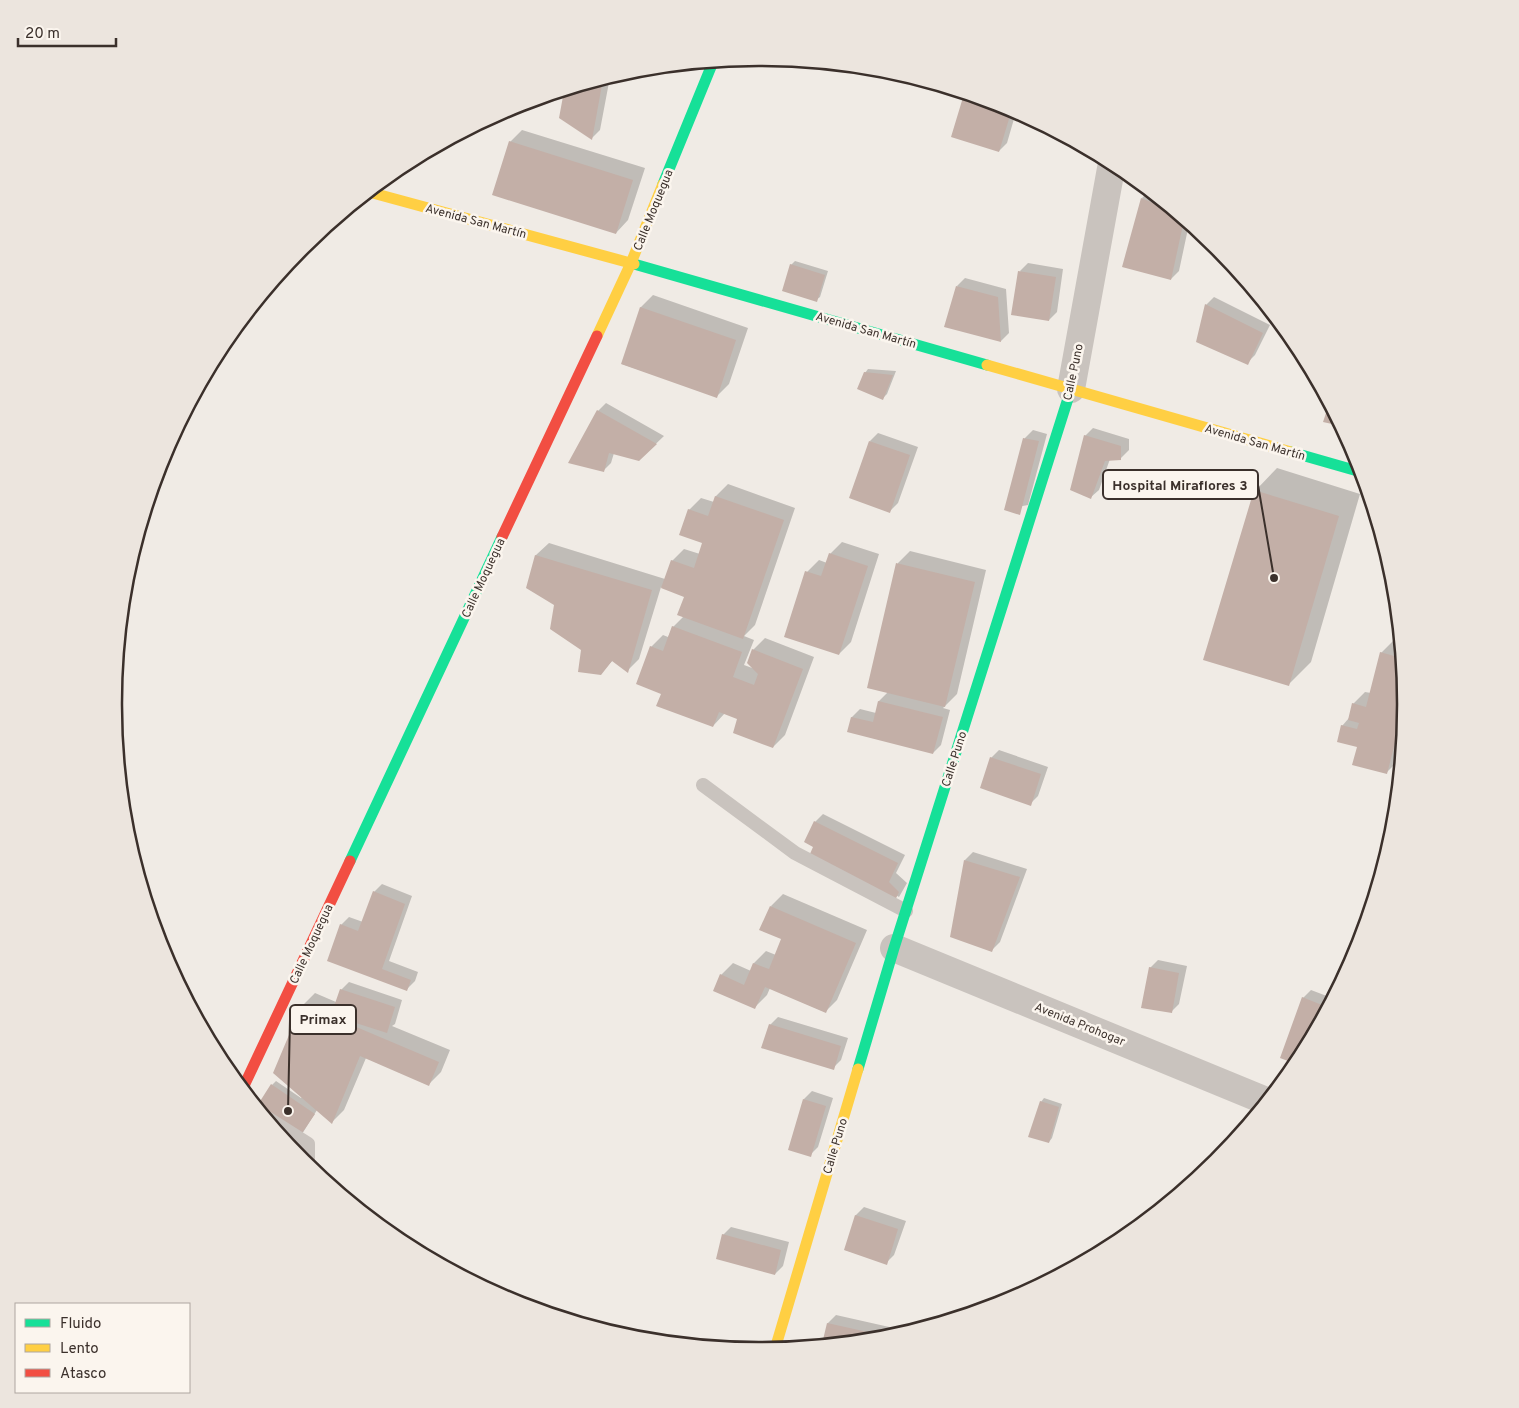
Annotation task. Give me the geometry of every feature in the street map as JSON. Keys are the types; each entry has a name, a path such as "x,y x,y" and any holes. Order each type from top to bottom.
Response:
{"street":[{"name":"Calle Moquegua","path":"246,1081 631,263 710,69"},
{"name":"Calle Puno","path":"777,1341 894,948 1071,389 1110,172"},
{"name":"Avenida San Martín","path":"377,194 631,263 1352,469"},
{"name":"Avenida Prohogar","path":"894,948 1260,1098"}],"lane":[{"path":"703,785 795,853 906,911"},
{"path":"285,1130 308,1144 308,1154"}],"building":[{"path":"602,86 592,140 559,118 563,98"},
{"path":"962,99 1009,117 999,152 951,137"},
{"path":"509,141 633,180 616,234 492,195"},
{"path":"1141,198 1154,203 1182,227 1171,280 1122,267"},
{"path":"790,264 825,275 817,302 782,291"},
{"path":"1018,271 1056,277 1049,321 1011,315"},
{"path":"956,286 998,297 1001,342 944,327"},
{"path":"1205,304 1263,333 1248,365 1196,342"},
{"path":"640,307 736,340 717,398 621,364"},
{"path":"864,372 893,375 883,400 857,389"},
{"path":"597,410 657,444 639,461 609,453 604,472 568,463"},
{"path":"1326,413 1332,424 1323,422"},
{"path":"1084,435 1121,446 1121,460 1105,461 1091,499 1070,490"},
{"path":"1023,438 1039,441 1020,515 1004,510"},
{"path":"869,441 910,455 890,513 849,498"},
{"path":"1254,490 1339,516 1289,686 1203,660"},
{"path":"715,496 784,520 743,639 677,615 684,597 661,588 671,560 694,568 702,543 679,535 688,509 708,516"},
{"path":"829,553 868,566 839,655 784,637 805,571 821,576"},
{"path":"535,555 652,590 628,673 612,661 601,675 578,672 581,650 550,629 554,605 526,588"},
{"path":"896,563 975,582 945,707 867,688"},
{"path":"672,626 742,652 733,677 754,685 758,674 747,663 752,649 803,669 773,748 733,733 737,719 719,712 713,727 656,706 661,694 636,684 650,646 663,651"},
{"path":"1380,652 1395,656 1396,738 1387,774 1352,765 1357,747 1337,742 1341,725 1357,729 1359,723 1348,720 1352,703 1366,707"},
{"path":"878,701 943,717 933,754 847,732 851,717 873,722"},
{"path":"990,757 1041,774 1031,806 980,788"},
{"path":"814,821 898,863 889,882 899,892 892,907 806,863 813,847 804,842"},
{"path":"964,860 1020,877 992,952 950,937"},
{"path":"373,891 405,904 382,969 411,980 407,991 327,961 340,924 358,931"},
{"path":"770,906 856,943 826,1013 765,987 755,1009 713,991 720,974 744,985 753,963 769,969 781,939 759,930"},
{"path":"1149,967 1179,973 1172,1013 1141,1008"},
{"path":"340,989 395,1007 387,1033 331,1015"},
{"path":"1302,997 1321,1005 1288,1061 1280,1058"},
{"path":"302,1004 439,1062 429,1086 360,1056 332,1124 273,1073"},
{"path":"769,1024 841,1046 834,1070 761,1048"},
{"path":"271,1084 315,1114 298,1139 287,1131 261,1100"},
{"path":"803,1099 826,1106 811,1157 788,1150"},
{"path":"1040,1101 1059,1107 1049,1143 1028,1137"},
{"path":"855,1215 898,1229 887,1265 844,1250"},
{"path":"722,1234 781,1250 775,1275 716,1259"},
{"path":"827,1323 867,1332 843,1336 823,1338"}],"traffic: fast":[{"path":"663,184 710,69"},
{"path":"634,264 987,365"},
{"path":"858,1069 894,948 1071,389"},
{"path":"1291,452 1352,470"},
{"path":"350,861 502,537"}],"traffic: slow":[{"path":"597,336 631,263 663,184"},
{"path":"377,194 634,264"},
{"path":"987,365 1291,452"},
{"path":"777,1341 858,1069"}],"traffic: jam":[{"path":"502,537 597,336"},
{"path":"246,1081 350,861"}],"place":[{"name":"Hospital Miraflores 3","path":"1274,578"},
{"name":"Primax","path":"288,1111"}]}
